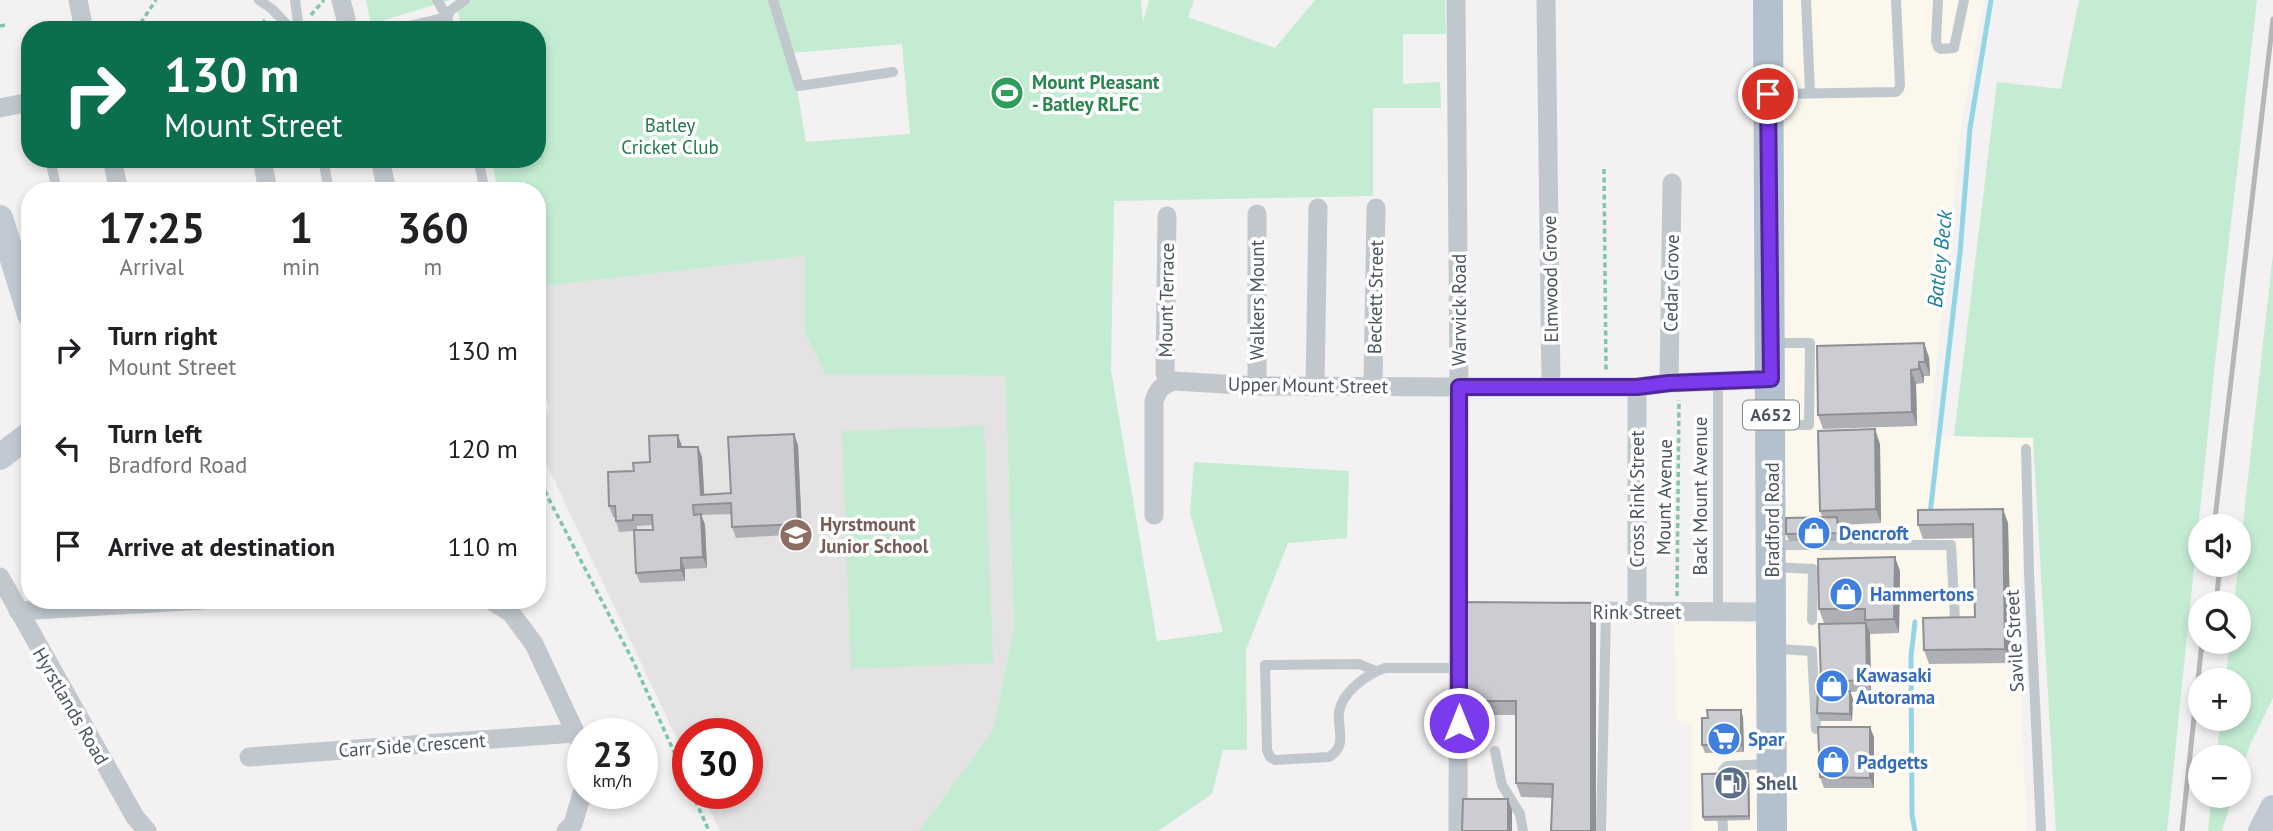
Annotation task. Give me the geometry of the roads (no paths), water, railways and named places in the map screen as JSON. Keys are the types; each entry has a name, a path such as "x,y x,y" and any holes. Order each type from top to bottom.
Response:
{"main road":[{"name":"Bradford Road","path":"1768,0 1772,831"}],"street":[{"path":"78,0 82,21"},
{"path":"341,0 346,21"},
{"name":"Warwick Road","path":"1456,0 1459,387 1466,609 1459,668 1458,831"},
{"name":"Elmwood Grove","path":"1546,0 1551,386"},
{"path":"0,108 21,104"},
{"name":"Cedar Grove","path":"1672,183 1674,383"},
{"path":"1315,387 1318,208"},
{"name":"Beckett Street","path":"1374,387 1376,208"},
{"name":"Walkers Mount","path":"1257,214 1257,386"},
{"name":"Mount Terrace","path":"1154,514 1154,401 1167,384 1165,373 1173,217"},
{"path":"0,218 21,285"},
{"name":"Upper Mount Street","path":"1167,384 1637,387 1771,379"},
{"name":"Cross Rink Street","path":"1637,387 1637,612"},
{"path":"0,457 21,442"},
{"name":"Hyrstlands Road","path":"0,577 135,817 147,831"},
{"path":"18,611 52,609"},
{"name":"Carr Side Crescent","path":"505,609 511,613 534,644 568,718"},
{"name":"Rink Street","path":"1553,611 1772,612"},
{"name":"Carr Side Crescent","path":"249,757 567,742"},
{"path":"2261,831 2273,808"},
{"path":"566,831 573,824 577,809"}],"lane":[{"path":"259,0 283,21"},
{"path":"295,0 298,21"},
{"path":"437,0 448,21"},
{"path":"430,21 447,17 451,10 465,0"},
{"path":"773,0 799,86 892,72"},
{"path":"1806,0 1810,92"},
{"path":"1768,94 1895,92 1899,89 1896,0"},
{"path":"1938,0 1936,41 1938,47 1947,49 1954,48 1964,0"},
{"path":"1771,342 1810,343 1809,425 1771,424"},
{"name":"Back Mount Avenue","path":"1718,381 1718,612"},
{"name":"Savile Street","path":"2026,449 2041,831"},
{"path":"1772,556 1951,545 1955,621"},
{"path":"1772,556 1813,569 1812,620"},
{"path":"1601,831 1606,612"},
{"path":"1772,649 1812,651 1816,729"},
{"path":"1376,671 1359,664 1265,665 1267,750 1270,757 1275,760 1329,757 1336,753 1341,743 1339,711 1349,691 1376,671 1385,668 1459,668"},
{"path":"1359,664 1365,680"},
{"path":"1495,751 1498,774 1507,796 1520,814 1522,831"},
{"path":"1723,831 1723,770 1727,766 1772,764"}],"waterway":[{"name":"Batley Beck","path":"1930,514 1960,253 1970,128 1991,0"},
{"name":"Batley Beck","path":"1915,622 1911,656 1912,815 1915,831"}],"railway":[{"path":"2216,514 2273,19"},
{"path":"2217,591 2219,577"},
{"path":"2182,831 2201,654"}],"place":[{"name":"Mount Pleasant - Batley RLFC","path":"1007,93"},
{"name":"Dencroft","path":"1814,533"},
{"name":"Hyrstmount Junior School","path":"796,535"},
{"name":"Hammertons","path":"1846,594"},
{"name":"Kawasaki Autorama","path":"1832,686"},
{"name":"Spar","path":"1724,739"},
{"name":"Padgetts","path":"1833,762"},
{"name":"Shell","path":"1731,783"}],"park label":[{"name":"Batley Cricket Club","path":"670,136"}]}
